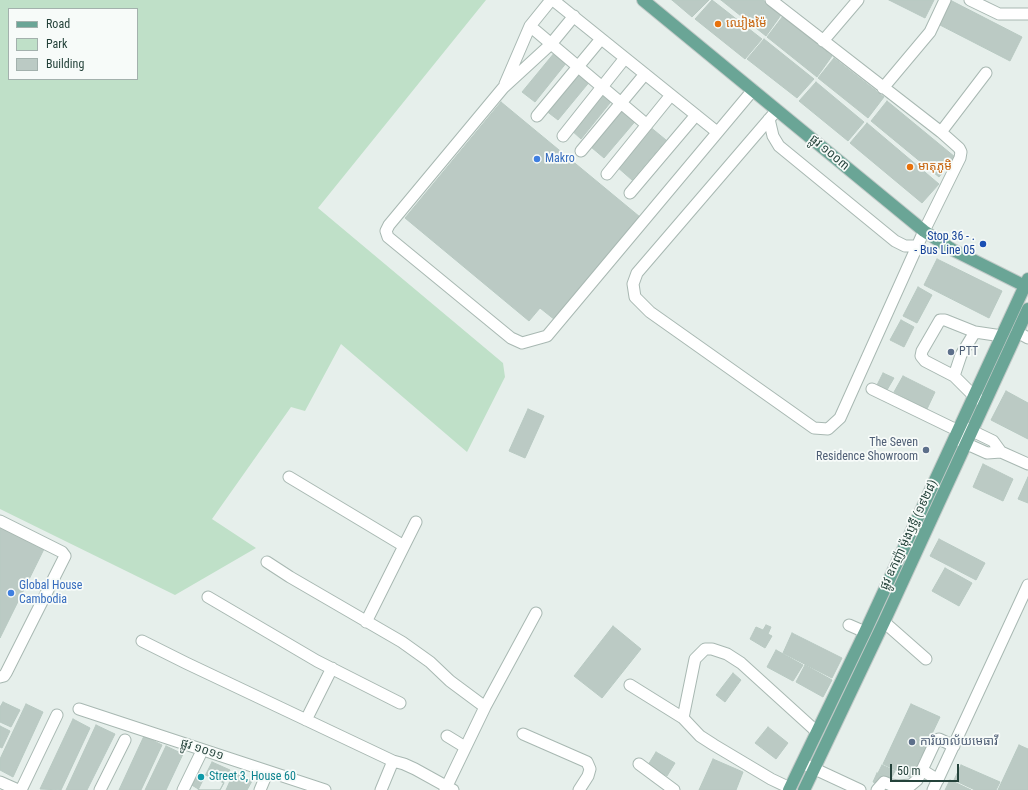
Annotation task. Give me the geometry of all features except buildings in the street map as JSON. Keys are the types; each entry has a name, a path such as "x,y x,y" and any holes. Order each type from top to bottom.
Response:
{"main road":[{"name":"ផ្លូវ ១០០៣","path":"643,0 753,90 773,114 924,231 953,250 1027,284"},
{"name":"ផ្លូវ ឧកញ៉ា ម៉ុងឫទ្ធី (១៩២៨)","path":"790,789 1027,284"},
{"name":"ផ្លូវ ឧកញ៉ា ម៉ុងឫទ្ធី (១៩២៨)","path":"804,790 884,622 985,402 1023,335 1028,309"},
{"path":"884,591 895,596"}],"street":[{"path":"504,88 530,26 552,0 574,16 717,132"},
{"path":"771,0 941,132 959,148 961,152 960,158 924,231 840,418 828,429 814,428 650,312 636,297 633,284 637,273 773,114"},
{"path":"823,41 858,0"},
{"path":"883,88 930,32 946,0"},
{"path":"970,0 999,14 1028,14"},
{"path":"574,16 551,44 504,88 389,225 386,231 388,237 511,338 522,343 547,336 753,90"},
{"path":"530,26 647,125"},
{"path":"537,116 602,39"},
{"path":"563,136 625,58"},
{"path":"941,132 986,73"},
{"path":"581,151 645,74"},
{"path":"607,174 671,95"},
{"path":"773,114 773,136 779,146 895,241 905,246 918,246"},
{"path":"630,193 696,115"},
{"path":"985,402 974,396 954,376 925,361 921,356 922,351 940,320 945,320 975,332 1002,336"},
{"path":"954,376 961,355 975,332"},
{"path":"872,389 969,437 987,453 1001,452 1028,464"},
{"path":"289,477 404,546"},
{"path":"0,521 62,552 65,556 4,676 0,677"},
{"path":"366,622 416,522"},
{"path":"267,562 408,646 430,662 450,681 485,707"},
{"path":"922,770 936,785 1028,585"},
{"path":"208,597 332,668 400,703"},
{"path":"142,641 392,761 404,764 448,789 465,747 485,707 536,613"},
{"path":"884,622 926,658"},
{"path":"849,625 865,632"},
{"path":"682,718 695,659 705,649 712,649 727,654 741,662 817,732"},
{"path":"306,720 332,668"},
{"path":"630,685 682,718 700,736 790,789"},
{"name":"ផ្លូវ ១០១១","path":"79,709 325,790"},
{"path":"22,790 58,715"},
{"path":"524,734 587,762 590,769 588,776 579,790"},
{"path":"446,736 465,747"},
{"path":"877,790 884,782 898,786 911,785 917,780 936,740 939,739 954,746"},
{"path":"100,790 125,740"},
{"path":"183,790 200,755"},
{"path":"381,790 392,761"},
{"path":"802,763 860,790"},
{"path":"639,764 674,790"},
{"path":"260,790 265,778"},
{"path":"0,782 18,790"}],"green space":[{"path":"0,0 486,0 318,208 503,363 505,377 467,452 341,344 305,411 291,407 212,519 256,548 175,595 0,509"}],"place":[{"name":"ឈៀងម៉ៃ","path":"718,24"},
{"name":"Makro","path":"537,159"},
{"name":"មាតុភូមិ","path":"910,167"},
{"name":"Stop 36 - . - Bus Line 05","path":"983,244"},
{"name":"PTT","path":"951,352"},
{"name":"The Seven Residence Showroom","path":"926,450"},
{"name":"Global House Cambodia","path":"11,593"},
{"name":"ការិយាល័យមេធាវី","path":"912,742"},
{"name":"Street 3, House 60","path":"201,777"}]}
